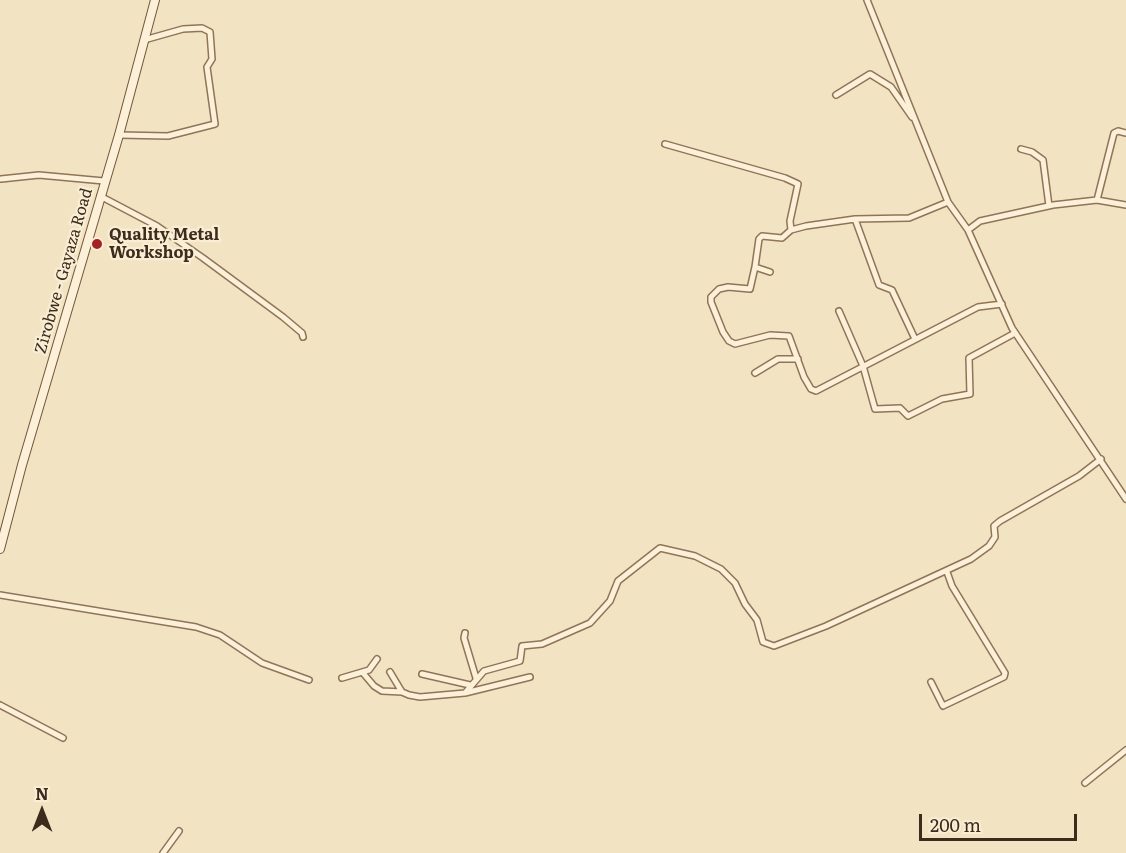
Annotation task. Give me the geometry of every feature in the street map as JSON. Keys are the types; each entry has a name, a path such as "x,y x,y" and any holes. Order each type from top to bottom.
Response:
{"street":[{"name":"Zirobwe - Gayaza Road","path":"0,549 21,465 119,135 155,0"},
{"path":"867,0 948,202 968,231 1015,333 1126,499"},
{"path":"119,135 168,136 215,124 207,68 212,59 210,32 202,28 183,29 144,40"},
{"path":"836,95 870,74 891,87 913,118"},
{"path":"1097,200 1114,133 1118,131 1126,133"},
{"path":"665,144 785,178 798,184 790,221 791,230"},
{"path":"1020,149 1032,152 1043,159 1048,206"},
{"path":"1,179 39,175 105,181"},
{"path":"100,195 157,226 203,258 283,317 302,333 303,337"},
{"path":"968,231 980,221 1048,206 1097,200 1126,205"},
{"path":"948,202 909,218 855,219 791,230 782,238 762,236 759,239 750,289 728,287 719,289 711,297 723,332 729,341 735,344 770,335 789,336 804,377 811,389 816,391 978,308 1002,304"},
{"path":"855,219 879,285 892,290 915,339"},
{"path":"755,267 770,272"},
{"path":"839,311 863,366 875,409 900,408 908,416 942,399 970,394 969,357 1015,333"},
{"path":"755,373 778,359 798,359"},
{"path":"465,693 484,671 520,661 522,646 542,644 590,623 610,601 618,581 660,548 695,556 728,576 735,583 745,604 757,621 764,642 768,646 826,626 922,580 947,572 989,546 994,537 994,526 1000,521 1079,476 1101,459"},
{"path":"931,682 943,706 1004,677 1005,673 951,586 947,572"},
{"path":"0,595 196,627 220,635 262,663 309,680"},
{"path":"465,633 468,655 476,678"},
{"path":"342,678 363,673 377,659"},
{"path":"390,672 402,692"},
{"path":"363,673 374,686 382,691 402,692 420,698 465,693 530,677"},
{"path":"422,674 470,685"},
{"path":"0,705 63,738"},
{"path":"1085,783 1126,750"},
{"path":"163,853 179,831"}],"place":[{"name":"Quality Metal Workshop","path":"97,244"}]}
